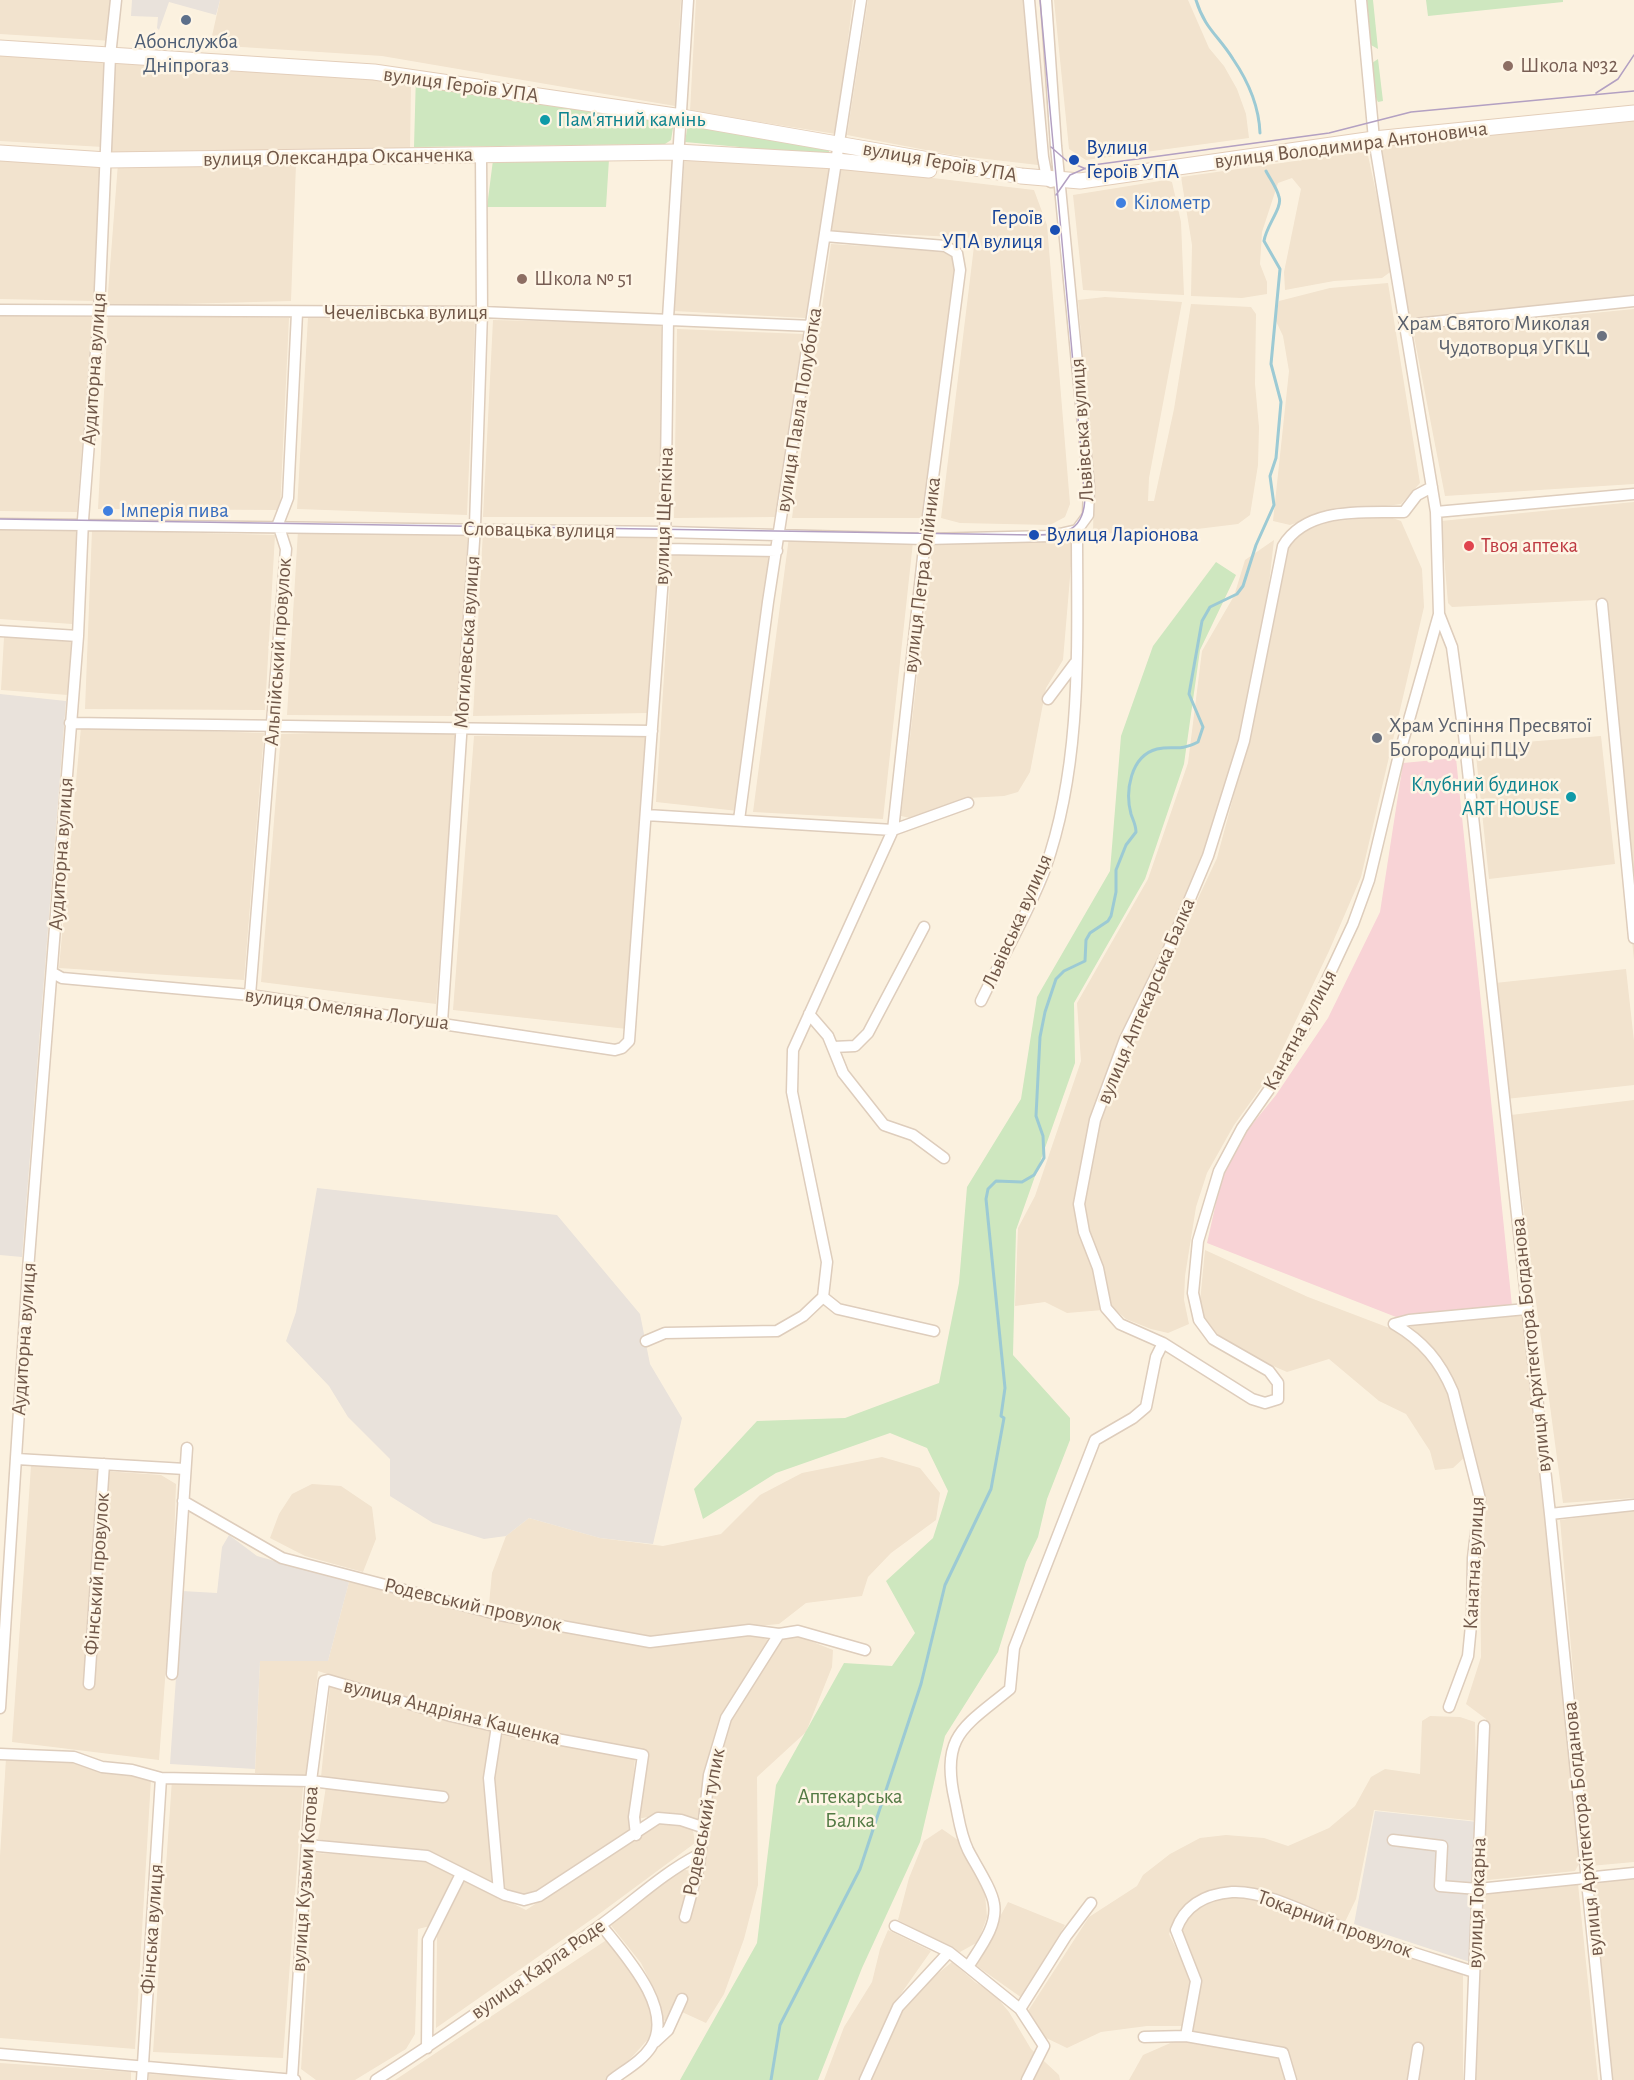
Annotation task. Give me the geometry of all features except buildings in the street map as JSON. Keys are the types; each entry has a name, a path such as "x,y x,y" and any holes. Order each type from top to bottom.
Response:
{"street":[{"name":"Аудиторна вулиця","path":"0,1708 28,1270 78,636 82,526 99,312 110,56 116,0"},
{"name":"вулиця Щепкіна","path":"631,1032 665,549 668,318 688,0"},
{"name":"вулиця Павла Полуботка","path":"739,820 779,535 861,0"},
{"name":"Львівська вулиця","path":"1029,0 1043,157 1058,183"},
{"name":"Львівська вулиця","path":"981,1001 1044,870 1061,810 1077,696 1077,530 1088,515 1089,487 1058,183 1046,0"},
{"name":"Канатна вулиця","path":"1163,1343 1252,1399 1265,1402 1278,1399 1278,1383 1269,1371 1213,1339 1199,1320 1193,1293 1198,1241 1219,1171 1242,1128 1275,1081 1308,1020 1353,924 1369,880 1398,758 1439,614 1436,512 1374,139 1361,0"},
{"name":"вулиця Героїв УПА","path":"0,48 374,72 682,117 1058,183"},
{"name":"вулиця Володимира Антоновича","path":"1058,183 1374,139 1634,113"},
{"name":"вулиця Героїв УПА","path":"677,152 836,160 1058,183"},
{"name":"вулиця Олександра Оксанченка","path":"0,153 106,160 677,152"},
{"name":"Могилевська вулиця","path":"442,1022 474,530 482,312 481,154"},
{"name":"вулиця Петра Олійника","path":"823,1297 827,1262 792,1092 793,1050 893,830 925,539 960,270 957,253 945,246 825,236"},
{"path":"1405,325 1634,302"},
{"name":"Чечелівська вулиця","path":"0,310 482,312 668,318 812,326"},
{"name":"Альпійський провулок","path":"250,995 286,549 278,519 288,498 297,313"},
{"name":"вулиця Аптекарська Балка","path":"1163,1343 1120,1324 1106,1308 1098,1268 1084,1232 1079,1204 1095,1120 1125,1039 1167,953 1208,856 1244,741 1283,546 1302,524 1321,518 1404,512 1417,495 1432,487"},
{"path":"1436,512 1634,494"},
{"name":"Словацька вулиця","path":"0,524 665,532 925,539 1051,536 1077,530"},
{"path":"665,549 777,551"},
{"path":"1602,604 1634,938"},
{"name":"вулиця Архітектора Богданова","path":"1439,614 1452,647 1464,735 1550,1514 1607,2080"},
{"path":"0,631 78,636"},
{"path":"1048,699 1076,663"},
{"path":"70,723 652,731"},
{"path":"646,815 893,830 968,802"},
{"path":"833,1047 855,1046 868,1033 924,927"},
{"name":"вулиця Омеляна Логуша","path":"53,974 62,978 250,995 442,1022 615,1050 622,1048 629,1041 631,1032"},
{"path":"809,1014 828,1036 843,1073 884,1125 913,1135 944,1158"},
{"path":"646,1341 665,1333 777,1331 803,1316 823,1297 838,1309 934,1331"},
{"name":"Канатна вулиця","path":"1449,1707 1468,1656 1472,1616 1473,1558 1480,1499 1453,1392 1447,1377 1426,1347 1394,1324 1409,1320 1526,1309"},
{"path":"968,1967 993,1923 994,1904 960,1832 949,1760 953,1743 964,1727 1010,1689 1014,1648 1095,1440 1133,1418 1146,1407 1156,1357 1163,1343"},
{"path":"172,1674 187,1448"},
{"name":"Фінський провулок","path":"17,1459 185,1469"},
{"name":"Фінський провулок","path":"89,1684 105,1464"},
{"name":"Родевський провулок","path":"183,1501 282,1557 500,1615 650,1642 749,1630 779,1634 798,1631 865,1650"},
{"path":"1550,1514 1634,1505"},
{"name":"Родевський тупик","path":"685,1917 699,1866 698,1855 709,1776 726,1718 779,1634"},
{"name":"вулиця Андріяна Кащенка","path":"324,1681 328,1680 497,1726 643,1755 634,1817 636,1835"},
{"name":"вулиця Кузьми Котова","path":"293,2079 310,1781 324,1681"},
{"path":"497,1726 489,1778 499,1892"},
{"name":"вулиця Токарна","path":"1470,2080 1484,1726"},
{"path":"0,1754 74,1757 102,1767 132,1770 161,1778 310,1781 443,1797"},
{"name":"Фінська вулиця","path":"142,2080 161,1778"},
{"path":"307,1845 427,1856 499,1892 524,1900 539,1896 636,1835 658,1818 702,1827"},
{"path":"1393,1840 1442,1846 1440,1886 1478,1889 1634,1873"},
{"name":"вулиця Карла Роде","path":"376,2080 427,2048 601,1925 676,1867 698,1855"},
{"path":"427,2048 428,1940 461,1874"},
{"name":"Токарний провулок","path":"1186,2036 1196,1982 1176,1930 1187,1909 1207,1897 1232,1892 1256,1894 1354,1933 1474,1972"},
{"path":"1020,2009 1066,1936 1091,1903"},
{"path":"601,1925 629,1960 654,2000 657,2020 655,2042"},
{"path":"895,1926 949,1952 1020,2009 1044,2046 1027,2080"},
{"path":"865,2080 898,2007 949,1952"},
{"path":"612,2080 641,2059 668,2030 682,1999"},
{"path":"1144,2037 1186,2036 1283,2053 1291,2080"},
{"path":"1413,2080 1418,2048"},
{"path":"0,2054 293,2079"}],"shaded area":[{"path":"0,0 114,0 112,41 0,34"},
{"path":"132,0 220,0 216,15 169,2 159,30 157,28 158,17 131,16"},
{"path":"220,0 681,0 675,106 382,56 210,45"},
{"path":"696,0 853,0 836,134 690,111"},
{"path":"868,0 1026,0 1038,165 952,155 847,135"},
{"path":"1054,0 1188,0 1209,48 1224,66 1237,89 1246,114 1249,138 1086,160 1069,149"},
{"path":"0,55 108,61 103,147 0,141"},
{"path":"114,59 411,83 410,150 111,155"},
{"path":"1634,118 1634,298 1410,323 1382,168 1381,150 1387,144"},
{"path":"1367,151 1393,270 1382,278 1334,281 1285,290 1284,272 1301,189 1292,178 1278,183 1262,232 1260,264 1267,282 1267,294 1242,298 1191,296 1192,245 1181,177"},
{"path":"685,153 831,167 806,318 674,311"},
{"path":"0,155 103,161 94,301 0,299"},
{"path":"118,163 296,164 291,301 107,306"},
{"path":"840,167 1034,190 1047,225 1070,504 1065,517 1050,525 960,523 941,518 975,238 831,231"},
{"path":"1166,180 1172,182 1181,222 1184,295 1083,290 1073,195"},
{"path":"831,244 945,251 953,256 955,270 922,518 792,518"},
{"path":"1388,283 1420,483 1401,504 1319,515 1290,525 1273,521 1289,371 1283,336 1275,319 1279,301 1330,288"},
{"path":"1105,297 1182,302 1149,478 1148,501 1154,501 1174,409 1191,304 1251,307 1256,314 1255,384 1259,427 1258,465 1250,515 1238,524 1189,530 1093,534 1094,484 1078,300"},
{"path":"1634,309 1634,484 1445,496 1413,331"},
{"path":"0,314 92,315 77,512 0,511"},
{"path":"108,315 289,318 280,510 98,509"},
{"path":"308,317 475,320 467,515 297,509"},
{"path":"493,320 661,324 660,517 483,517"},
{"path":"677,329 804,334 775,517 674,518"},
{"path":"1634,502 1634,960 1597,600 1452,607 1448,603 1441,521"},
{"path":"1387,516 1401,521 1422,569 1424,607 1361,877 1329,951 1270,1075 1234,1125 1207,1173 1196,1207 1185,1276 1184,1300 1189,1324 1168,1333 1151,1329 1126,1319 1108,1303 1089,1231 1085,1203 1099,1121 1126,1040 1172,954 1217,858 1248,742 1282,554 1300,531 1326,522"},
{"path":"0,527 78,528 72,624 0,619"},
{"path":"92,530 275,535 265,710 85,709"},
{"path":"298,530 468,533 458,716 287,715"},
{"path":"483,531 659,533 649,713 473,716"},
{"path":"789,537 913,542 883,819 753,812"},
{"path":"933,540 1073,542 1063,660 1046,688 1030,772 1018,792 1004,796 968,798 910,818 901,816"},
{"path":"1274,540 1263,636 1241,741 1206,855 1164,953 1120,1039 1104,1078 1092,1120 1076,1204 1103,1310 1067,1313 1045,1302 1015,1306 1018,1228 1035,1196 1081,1061 1077,1003 1148,879 1188,763 1202,651 1234,596 1245,560"},
{"path":"672,550 771,554 738,811 656,802"},
{"path":"4,637 73,639 68,695 1,690"},
{"path":"0,694 66,701 22,1257 0,1255"},
{"path":"81,727 264,733 244,980 59,968"},
{"path":"458,729 436,1004 261,982 281,734"},
{"path":"474,736 646,737 627,1029 453,1010"},
{"path":"1601,736 1615,864 1489,879 1475,746"},
{"path":"1456,758 1512,1306 1396,1317 1207,1243 1222,1176 1241,1138 1276,1095 1328,1018 1380,912 1403,763"},
{"path":"1626,969 1634,1041 1634,1085 1506,1099 1495,983"},
{"path":"1634,1100 1634,1498 1563,1503 1511,1115"},
{"path":"317,1188 557,1215 640,1314 650,1364 682,1418 653,1544 600,1538 529,1518 506,1536 484,1539 433,1523 390,1496 390,1459 348,1417 329,1386 286,1341 296,1312"},
{"path":"1205,1250 1308,1297 1392,1329 1429,1352 1450,1387 1466,1456 1453,1468 1435,1470 1430,1451 1406,1414 1379,1401 1329,1359 1287,1372 1241,1352 1218,1337 1204,1320 1200,1302"},
{"path":"1523,1312 1581,1860 1575,1871 1488,1880 1482,1875 1489,1741 1486,1719 1466,1704 1481,1657 1480,1562 1485,1525 1481,1489 1454,1385 1412,1333 1410,1324"},
{"path":"882,1457 920,1468 940,1493 936,1520 891,1553 868,1577 862,1596 806,1603 779,1624 650,1636 495,1608 489,1604 492,1573 506,1536 529,1518 600,1538 663,1546 721,1534 760,1495 802,1473"},
{"path":"31,1466 161,1475 176,1484 173,1573 159,1760 12,1742"},
{"path":"312,1484 341,1486 372,1507 376,1539 363,1572 305,1556 270,1538 279,1514 292,1494"},
{"path":"1634,1510 1634,1862 1590,1866 1560,1520"},
{"path":"229,1535 257,1556 349,1582 328,1661 260,1661 255,1769 170,1764 182,1591 217,1593 222,1547"},
{"path":"349,1582 645,1646 657,1647 751,1634 769,1640 723,1716 705,1775 699,1821 659,1815 637,1819 646,1752 452,1713 318,1671 306,1778 255,1773 260,1660 328,1661"},
{"path":"798,1636 833,1650 832,1667 806,1732 757,1777 758,1885 744,1939 724,1994 706,2023 682,2012 685,1996 682,1992 669,2019 663,2021 654,1989 641,1963 609,1923 679,1871 685,1870 694,1871 682,1918 689,1921 709,1831 713,1778 729,1719 782,1639"},
{"path":"330,1687 635,1757 629,1837 540,1891 525,1896 506,1893 436,1854 340,1844 318,1839 326,1786 321,1777"},
{"path":"1430,1716 1460,1717 1475,1722 1477,1821 1374,1810 1356,1899 1344,1924 1260,1890 1230,1887 1210,1892 1181,1909 1169,1934 1191,1979 1183,2026 1147,2026 1101,2032 1067,2048 1042,2036 1028,2011 1089,1917 1137,1886 1143,1875 1170,1854 1200,1838 1226,1835 1264,1838 1288,1846 1329,1828 1355,1806 1371,1777 1385,1769 1420,1774 1422,1721"},
{"path":"6,1758 75,1760 105,1771 151,1779 135,2049 0,2038 0,1856"},
{"path":"172,1780 303,1787 283,2058 153,2052"},
{"path":"1375,1811 1478,1822 1470,1962 1354,1924"},
{"path":"659,1823 680,1823 693,1830 695,1843 595,1917 436,2028 437,1936 461,1879 526,1910"},
{"path":"942,1829 958,1840 985,1894 987,1917 978,1942 960,1952 898,1920 909,1878 924,1841"},
{"path":"315,1853 426,1858 455,1875 430,1926 418,1929 415,2034 406,2049 355,2080 316,2080 301,2069"},
{"path":"1634,1876 1634,2080 1611,2080 1590,1881"},
{"path":"1578,1884 1598,2080 1476,2080 1477,1893"},
{"path":"1233,1896 1256,1899 1355,1939 1463,1975 1463,2080 1297,2080 1287,2049 1189,2033 1199,1984 1180,1931 1191,1912 1209,1901"},
{"path":"1008,1902 1065,1925 1022,1998 974,1964"},
{"path":"888,1930 931,1951 893,2005 859,2080 824,2080 844,2027 872,1982 880,1949"},
{"path":"608,1939 642,1990 653,2020 650,2037 606,2080 395,2080"},
{"path":"952,1962 975,1982 994,1994 1009,2012 1031,2049 1059,2075 1060,2080 868,2080 887,2036 904,2008 931,1979"},
{"path":"1175,2041 1191,2041 1221,2048 1241,2048 1279,2055 1287,2080 1129,2080 1143,2055"},
{"path":"0,2063 131,2072 131,2080 0,2080"},
{"path":"149,2074 250,2080 149,2080"}],"green space":[{"path":"1367,0 1373,0 1378,49 1371,45"},
{"path":"1426,0 1563,0 1563,2 1428,16"},
{"path":"1378,59 1383,101 1378,102 1374,94 1372,63"},
{"path":"416,74 674,122 671,140 665,144 414,147"},
{"path":"688,123 830,148 828,155 685,142"},
{"path":"609,159 606,207 487,207 493,160"},
{"name":"Аптекарська Балка","path":"1216,562 1236,575 1200,650 1184,764 1145,879 1074,1003 1075,1063 1016,1230 1013,1355 1070,1418 1070,1440 1047,1499 1038,1537 1026,1562 998,1652 945,1736 920,1842 862,1968 818,2080 680,2080 757,1943 776,1785 844,1663 892,1666 915,1633 886,1581 933,1538 948,1491 927,1448 890,1433 776,1473 703,1519 694,1489 757,1421 845,1418 939,1383 959,1283 967,1187 1021,1099 1037,997 1110,871 1121,736 1153,646"}],"waterway":[{"path":"1196,0 1208,25 1233,59 1248,85 1255,104 1260,133"},
{"path":"771,2080 780,2025 860,1869 921,1684 945,1585 991,1489 1004,1418 1001,1416 1005,1388 986,1199 988,1189 996,1181 1022,1182 1034,1175 1044,1158 1043,1136 1036,1116 1040,1037 1045,1012 1056,979 1064,971 1085,961 1086,940 1090,933 1108,921 1111,916 1116,892 1116,870 1126,845 1136,832 1129,805 1129,786 1135,767 1148,753 1157,749 1181,748 1198,742 1203,727 1189,694 1202,621 1210,607 1237,594 1243,586 1256,545 1274,505 1270,476 1276,458 1281,402 1271,364 1280,269 1264,241 1280,201 1277,190 1266,171"}],"tram line":[{"path":"0,519 1034,535 1064,532 1072,528 1082,516 1085,495 1040,0"},
{"path":"1596,93 1618,79 1634,55"},
{"path":"1056,195 1070,175 1093,165 1329,133 1411,112 1634,91"},
{"path":"1051,147 1067,161 1086,169"}],"place":[{"name":"Абонслужба Дніпрогаз","path":"186,20"},
{"name":"Школа №32","path":"1508,66"},
{"name":"Пам'ятний камінь","path":"545,120"},
{"name":"Вулиця Героїв УПА","path":"1074,160"},
{"name":"Кілометр","path":"1121,203"},
{"name":"Героїв УПА вулиця","path":"1055,230"},
{"name":"Школа № 51","path":"522,279"},
{"name":"Храм Святого Миколая Чудотворця УГКЦ","path":"1602,336"},
{"name":"Імперія пива","path":"108,511"},
{"name":"Вулиця Ларіонова","path":"1034,535"},
{"name":"Твоя аптека","path":"1469,546"},
{"name":"Храм Успіння Пресвятої Богородиці ПЦУ","path":"1377,738"},
{"name":"Клубний будинок ART HOUSE","path":"1571,797"}]}
